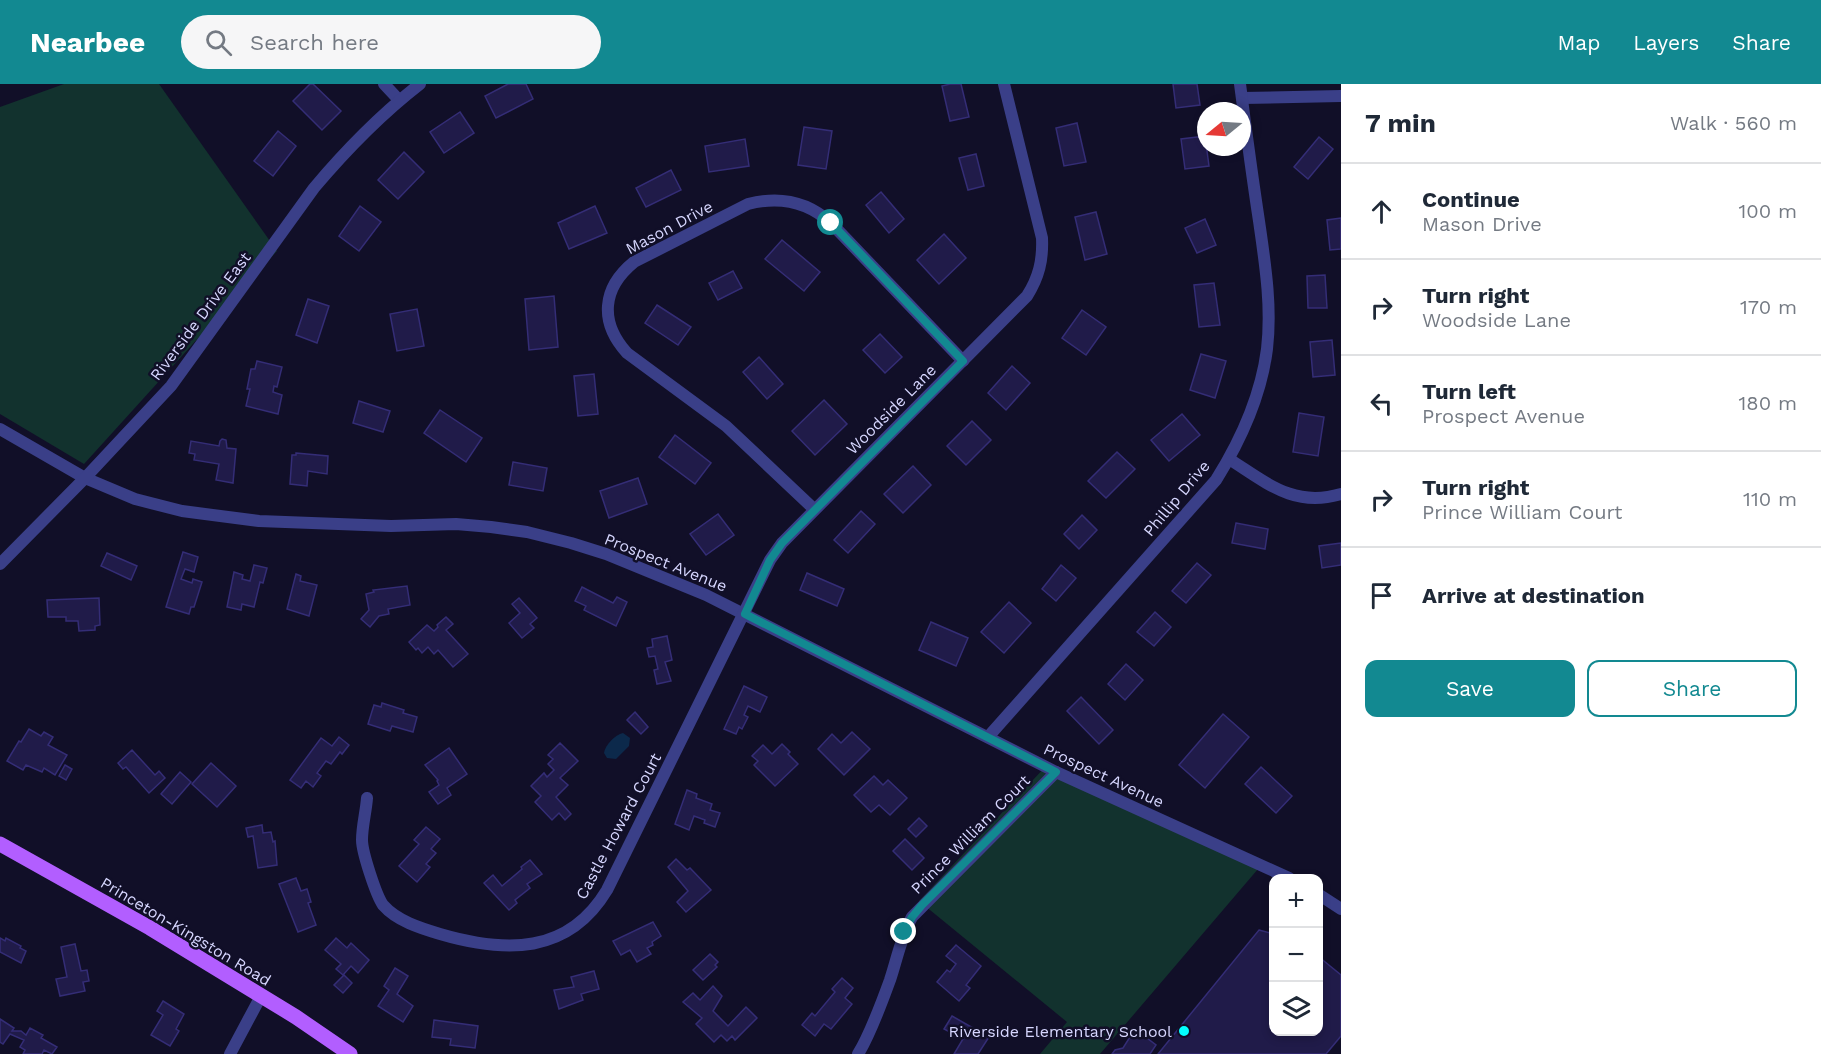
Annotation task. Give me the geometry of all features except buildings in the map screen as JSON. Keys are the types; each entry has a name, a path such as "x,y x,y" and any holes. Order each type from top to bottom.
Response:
{"main road":[{"name":"Princeton-Kingston Road","path":"0,844 148,927 350,1054"}],"street":[{"path":"384,84 399,100"},
{"name":"Riverside Drive East","path":"0,564 171,386 314,188 360,136 420,84"},
{"name":"Woodside Lane","path":"745,614 770,560 782,543 1027,296 1035,283 1041,268 1042,238 1004,84"},
{"name":"Phillip Drive","path":"988,737 1216,480 1250,416 1267,349 1269,314 1267,278 1240,84"},
{"path":"1242,98 1341,96"},
{"name":"Mason Drive","path":"814,509 726,426 627,353 618,343 608,320 608,307 615,281 624,270 634,262 748,204 779,199 795,202 810,208 831,223 963,361"},
{"name":"Prospect Avenue","path":"0,429 85,478 135,499 182,511 259,521 391,526 456,524 527,532 606,554 706,595 1056,772 1277,874"},
{"path":"1229,459 1295,497 1319,498 1341,494"},
{"name":"Castle Howard Court","path":"368,798 362,841 372,881 383,904 403,921 446,936 496,946 524,946 542,943 561,936 591,913 607,890 745,614"},
{"name":"Prince William Court","path":"858,1054 890,981 904,932 912,917 1056,772"},
{"path":"1323,897 1341,909"},
{"path":"230,1054 261,996"}],"green space":[{"path":"64,84 159,84 277,251 84,464 0,414 0,107"},
{"path":"1047,765 1264,862 1100,1054 1040,1054 1067,1022 919,901"}],"water":[{"path":"623,733 630,738 629,746 616,759 607,758 604,753 606,747 614,738"}],"place":[{"name":"Riverside Elementary School","path":"1184,1031"}],"route":[{"path":"831,223 963,361 782,543 770,560 745,614 1056,772 922,905 904,932"}]}
